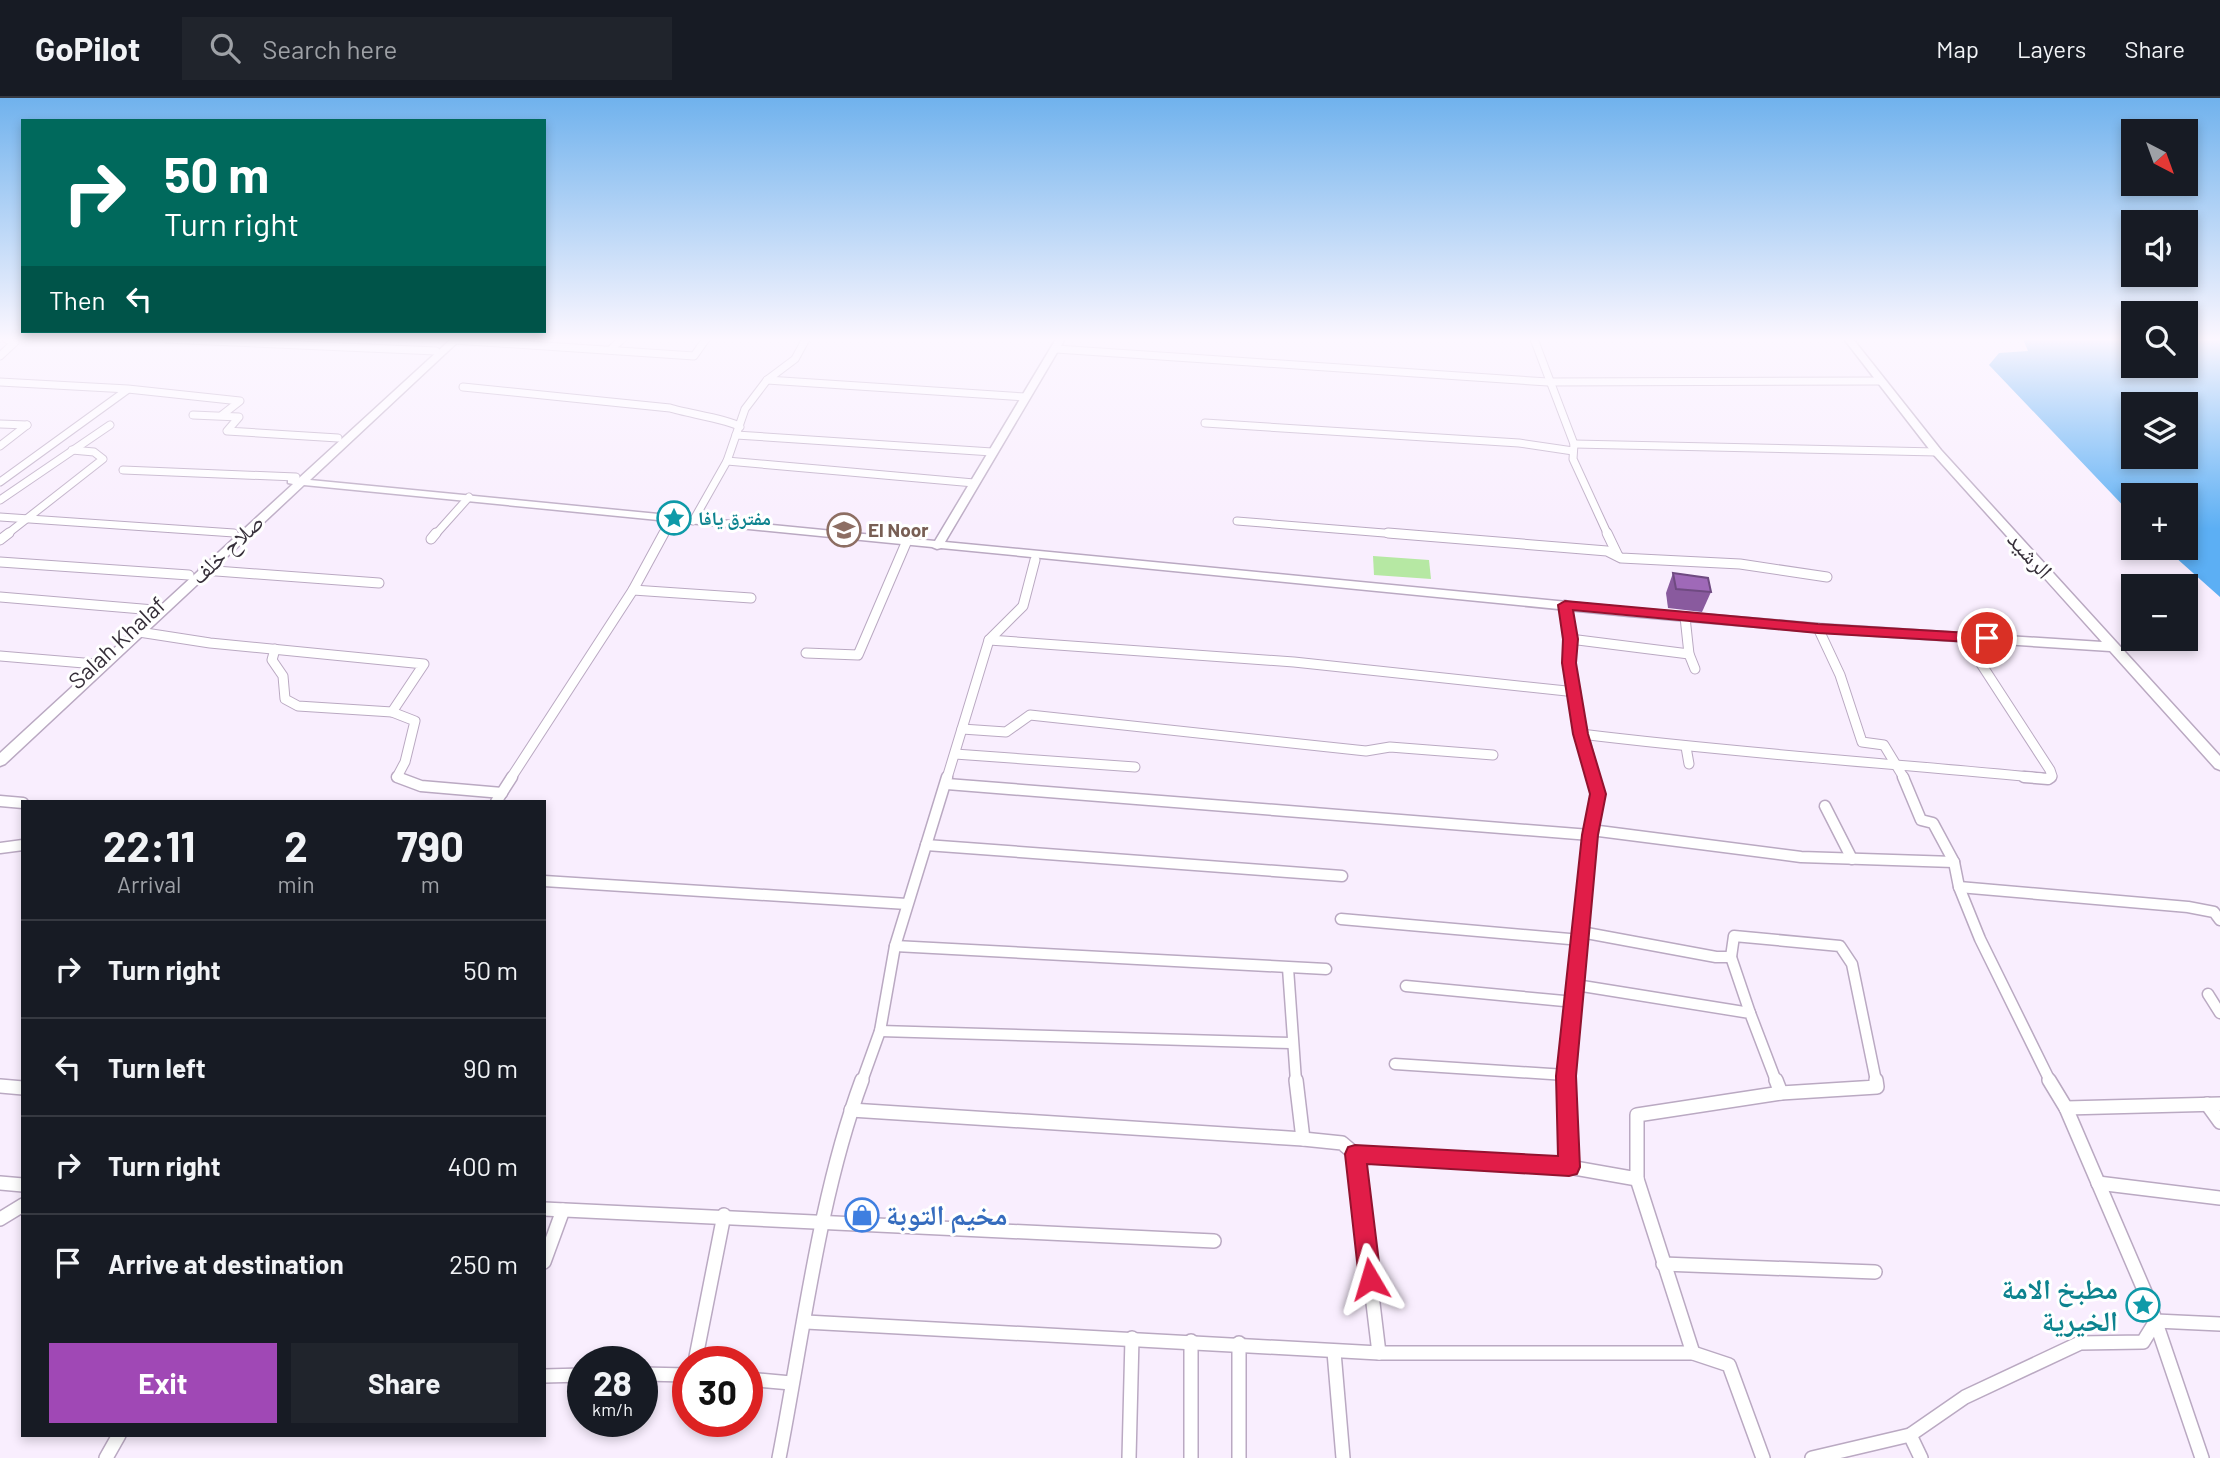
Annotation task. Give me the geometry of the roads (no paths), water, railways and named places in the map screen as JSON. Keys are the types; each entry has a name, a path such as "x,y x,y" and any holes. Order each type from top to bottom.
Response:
{"main road":[{"name":"Salah Khalaf","path":"0,749 96,664 234,533 378,402"},
{"name":"صلاح خلف","path":"0,761 139,632 295,480 382,402"},
{"path":"937,546 1022,402"},
{"name":"الرشيد","path":"1897,402 1937,452 2110,647 2220,765"},
{"path":"295,480 906,543 1685,617 2110,647"}],"street":[{"path":"0,482 111,402"},
{"path":"222,415 238,402"},
{"path":"615,402 670,408 697,417 734,422 738,431"},
{"path":"693,521 727,461 745,409 750,402"},
{"path":"1556,402 1574,447 1573,459 1610,534 1614,552 1621,558"},
{"path":"193,415 239,417 227,431 338,438"},
{"path":"1205,423 1574,447 1937,452"},
{"path":"0,424 27,425 0,446"},
{"path":"0,500 110,425"},
{"path":"738,431 992,452"},
{"path":"0,540 4,534 103,459 94,452 72,450"},
{"path":"727,461 974,483"},
{"path":"123,470 295,480"},
{"path":"431,539 469,497"},
{"path":"0,517 234,533"},
{"path":"275,649 272,660 283,676 285,699 298,706 392,712 415,721 405,762 397,777 410,785 489,789 499,797 633,590 672,519"},
{"path":"1237,520 1607,551 1621,558 1740,564 1827,577"},
{"path":"806,653 858,655 906,543"},
{"path":"779,1458 791,1383 806,1322 824,1224 850,1110 880,1031 895,946 947,784 989,640 1023,606 1035,559"},
{"path":"0,562 189,575"},
{"path":"203,570 379,583"},
{"path":"633,590 751,597"},
{"path":"0,597 154,610"},
{"path":"1565,605 1570,639 1569,663 1581,734 1598,794 1590,832 1566,1076 1569,1167"},
{"path":"1685,617 1689,654 1695,669"},
{"path":"1818,628 1840,675 1862,742 1884,745 1898,765 1921,820 1933,823 1954,862 1959,887 1986,951 2059,1100 2066,1108 2156,1321 2202,1458"},
{"path":"139,632 201,644 356,655 424,664 392,712"},
{"path":"1581,734 1686,747 1819,756 2048,779 2052,776 1963,636"},
{"path":"1570,639 1689,654"},
{"path":"989,640 1294,662 1576,692"},
{"path":"0,656 96,664"},
{"path":"962,729 1006,732 1030,715 1366,751 1390,747 1493,755"},
{"path":"1686,747 1689,764"},
{"path":"955,754 1135,767"},
{"path":"947,784 1590,832 1788,856 1954,862"},
{"path":"0,800 21,803"},
{"path":"1825,806 1852,859"},
{"path":"0,848 21,845"},
{"path":"926,845 1342,876"},
{"path":"546,881 907,904"},
{"path":"1959,887 2188,907 2214,912 2220,920"},
{"path":"1341,919 1581,936 1731,957"},
{"path":"1693,1353 1637,1179 1637,1115 1781,1093 1877,1087 1852,964 1840,946 1734,936 1731,957 1781,1093"},
{"path":"895,946 1325,969"},
{"path":"1287,968 1291,1043 1303,1139"},
{"path":"1576,985 1750,1013"},
{"path":"1406,986 1575,1002"},
{"path":"2208,994 2220,1013"},
{"path":"880,1031 1291,1043"},
{"path":"1395,1064 1566,1076"},
{"path":"0,1086 21,1088"},
{"path":"2066,1108 2213,1104 2220,1122"},
{"path":"850,1110 1303,1139 1342,1143 1355,1154 1569,1167 1637,1179"},
{"path":"1355,1154 1379,1353"},
{"path":"0,1183 21,1185"},
{"path":"2098,1183 2117,1183 2165,1194 2220,1198"},
{"path":"0,1219 21,1206"},
{"path":"546,1209 724,1215 824,1224 1214,1241"},
{"path":"546,1257 563,1210"},
{"path":"698,1346 724,1215"},
{"path":"1663,1264 1875,1272"},
{"path":"2156,1321 2220,1324"},
{"path":"1812,1458 1865,1452 1910,1435 1965,1397 2080,1343 2143,1342 2156,1321"},
{"path":"806,1322 1239,1343 1334,1352 1693,1353 1729,1365 1763,1458"},
{"path":"1129,1458 1132,1338"},
{"path":"1191,1341 1191,1458"},
{"path":"1239,1343 1239,1458"},
{"path":"1334,1352 1343,1458"},
{"path":"546,1376 567,1375"},
{"path":"763,1380 791,1383"},
{"path":"1910,1435 1921,1458"},
{"path":"106,1458 118,1437"}],"water":[{"path":"2025,402 2121,402 2121,469 2198,469 2198,402 2220,402 2220,597 2198,577 2198,574 2194,574 2178,560 2198,560 2198,483 2121,483 2121,503"}],"place":[{"name":"مفترق يافا","path":"674,518"},
{"name":"El Noor","path":"844,530"},
{"name":"مخيم التوبة","path":"862,1215"},
{"name":"مطبخ الامة الخيرية","path":"2143,1305"}]}
